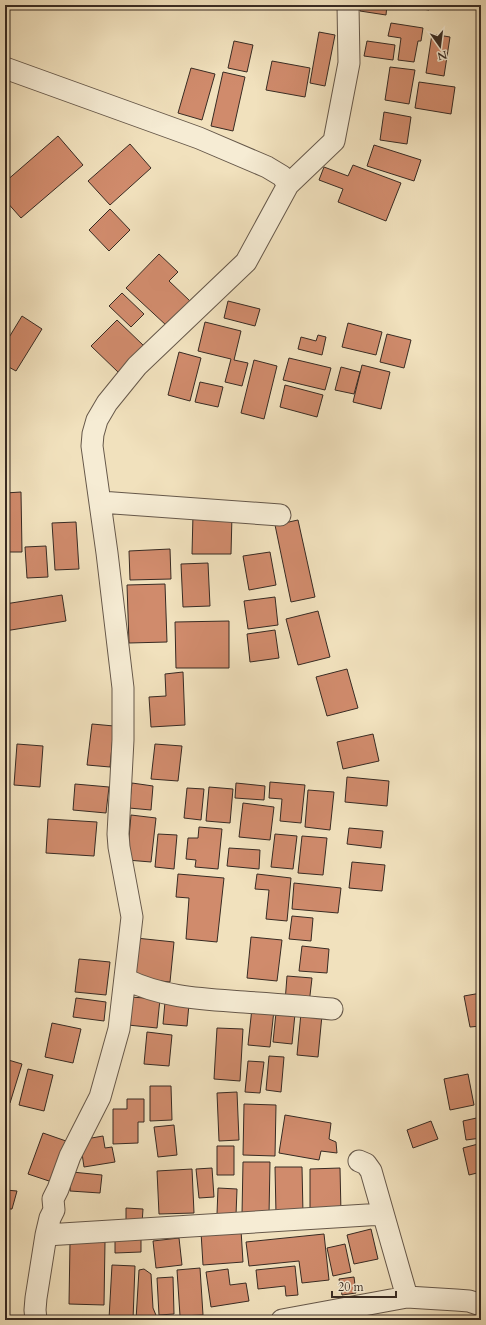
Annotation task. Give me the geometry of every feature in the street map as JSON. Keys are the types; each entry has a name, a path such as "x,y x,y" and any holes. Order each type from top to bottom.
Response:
{"street":[{"path":"36,1320 36,1298 46,1235 50,1218 54,1210 53,1199 70,1156 100,1097 119,1029 132,917 118,834 123,740 123,688 92,446 92,434 97,420 108,403 137,366 246,262 288,185 334,142 349,62 348,5"},
{"path":"5,68 199,138 267,167 282,176 288,185"},
{"path":"100,502 280,515"},
{"path":"125,979 142,987 159,992 198,999 332,1009"},
{"path":"359,1161 366,1164 371,1171 407,1297"},
{"path":"46,1235 383,1214"},
{"path":"282,1320 407,1297 469,1301 481,1305"}],"building":[{"path":"361,5 387,5 386,15 360,11"},
{"path":"395,5 429,5 429,10"},
{"path":"391,23 423,28 421,41 418,41 414,62 398,60 401,38 388,36"},
{"path":"319,32 335,35 325,86 310,83"},
{"path":"432,34 450,37 444,76 426,73"},
{"path":"234,41 253,45 247,72 228,68"},
{"path":"367,41 395,45 393,60 364,56"},
{"path":"272,61 310,68 305,97 266,90"},
{"path":"390,67 415,70 409,104 385,100"},
{"path":"191,68 215,74 202,120 178,113"},
{"path":"223,72 245,77 233,131 211,126"},
{"path":"419,82 455,87 451,114 415,108"},
{"path":"384,112 411,117 407,144 380,140"},
{"path":"58,136 83,165 21,218 5,200 5,182"},
{"path":"130,144 151,168 110,205 88,181"},
{"path":"374,145 421,160 414,181 367,166"},
{"path":"353,165 401,183 386,221 338,202 343,189 319,180 324,167 348,176"},
{"path":"110,209 130,230 109,251 89,230"},
{"path":"159,254 178,272 169,281 190,301 167,326 126,288"},
{"path":"122,293 144,314 131,327 109,306"},
{"path":"228,301 260,309 255,326 224,318"},
{"path":"22,316 42,329 16,371 5,365 5,344"},
{"path":"117,320 144,346 118,372 91,346"},
{"path":"205,322 241,331 234,360 248,363 242,386 225,382 231,359 198,351"},
{"path":"348,323 382,332 376,355 342,347"},
{"path":"387,334 411,340 404,368 380,362"},
{"path":"318,335 326,337 322,355 298,349 301,337 316,341"},
{"path":"179,352 201,358 190,401 168,395"},
{"path":"289,358 331,368 325,390 283,380"},
{"path":"254,360 277,366 264,419 241,413"},
{"path":"362,365 390,372 381,409 353,402"},
{"path":"341,367 360,372 354,394 335,390"},
{"path":"200,382 223,387 218,407 195,402"},
{"path":"285,385 323,395 317,417 280,407"},
{"path":"21,492 22,552 5,552 5,493"},
{"path":"193,514 232,515 231,554 192,554"},
{"path":"298,520 315,597 291,602 275,525"},
{"path":"76,522 79,569 55,570 52,523"},
{"path":"46,546 48,577 27,578 25,547"},
{"path":"170,549 171,579 130,580 129,551"},
{"path":"270,552 276,585 249,590 243,556"},
{"path":"208,563 210,606 183,607 181,564"},
{"path":"165,584 167,642 129,643 127,585"},
{"path":"62,595 66,621 5,631 5,604"},
{"path":"275,597 278,625 248,629 244,601"},
{"path":"318,611 330,657 298,665 286,619"},
{"path":"229,621 229,668 176,668 175,622"},
{"path":"275,630 279,658 250,662 247,634"},
{"path":"347,669 358,708 327,716 316,677"},
{"path":"183,672 185,725 151,727 149,697 166,696 165,674"},
{"path":"92,724 114,726 110,767 87,765"},
{"path":"373,734 379,761 343,769 337,742"},
{"path":"17,744 43,746 40,787 14,785"},
{"path":"155,744 182,746 178,781 151,779"},
{"path":"347,777 389,781 387,806 345,802"},
{"path":"270,782 305,785 301,823 280,821 282,799 269,798"},
{"path":"132,783 153,786 151,810 129,808"},
{"path":"236,783 265,786 264,800 235,798"},
{"path":"75,784 109,787 106,813 73,810"},
{"path":"209,787 233,789 230,823 206,821"},
{"path":"187,788 204,789 201,820 184,818"},
{"path":"308,790 334,792 330,830 305,827"},
{"path":"243,803 274,807 270,840 239,837"},
{"path":"131,815 156,818 151,862 127,860"},
{"path":"48,819 97,822 94,856 46,853"},
{"path":"199,827 222,829 218,869 195,867 196,860 186,859 188,838 198,838"},
{"path":"349,828 383,831 381,848 347,844"},
{"path":"158,834 177,835 174,869 155,867"},
{"path":"275,834 297,836 293,869 271,867"},
{"path":"302,836 327,838 323,875 298,873"},
{"path":"229,848 260,850 259,869 227,866"},
{"path":"352,862 385,865 382,891 349,888"},
{"path":"178,874 224,878 217,942 186,939 189,898 176,897"},
{"path":"257,874 291,878 287,921 266,919 269,890 255,889"},
{"path":"294,883 341,888 338,913 292,909"},
{"path":"292,916 313,918 311,941 289,939"},
{"path":"251,937 282,940 277,981 247,978"},
{"path":"136,938 174,942 170,982 132,978"},
{"path":"302,946 329,949 327,973 299,971"},
{"path":"79,959 110,962 106,995 75,992"},
{"path":"287,976 312,978 309,1004 285,1002"},
{"path":"481,993 481,1026 470,1027 464,996"},
{"path":"130,997 160,999 157,1028 128,1025"},
{"path":"76,998 106,1002 104,1021 73,1017"},
{"path":"165,1002 189,1004 187,1026 163,1024"},
{"path":"252,1008 274,1010 270,1047 248,1045"},
{"path":"276,1013 295,1014 292,1044 273,1042"},
{"path":"301,1013 322,1015 318,1057 297,1055"},
{"path":"52,1023 81,1029 73,1063 45,1057"},
{"path":"217,1028 243,1029 240,1081 214,1079"},
{"path":"147,1032 172,1035 169,1066 144,1064"},
{"path":"269,1056 284,1057 281,1092 266,1090"},
{"path":"5,1059 22,1064 10,1103 5,1101"},
{"path":"248,1061 264,1062 260,1093 245,1092"},
{"path":"28,1069 53,1075 44,1111 19,1105"},
{"path":"481,1070 481,1084 480,1085 478,1071"},
{"path":"468,1074 474,1105 450,1110 444,1079"},
{"path":"150,1086 171,1086 172,1120 150,1121"},
{"path":"237,1092 239,1140 219,1141 217,1093"},
{"path":"127,1099 144,1099 144,1122 138,1122 138,1143 113,1144 113,1109 127,1109"},
{"path":"244,1104 276,1105 275,1156 243,1155"},
{"path":"285,1115 331,1123 329,1139 336,1142 337,1153 321,1151 319,1160 279,1153"},
{"path":"481,1117 481,1138 466,1140 463,1121"},
{"path":"431,1121 438,1139 413,1148 407,1130"},
{"path":"174,1125 177,1155 158,1157 154,1127"},
{"path":"43,1133 66,1141 52,1182 28,1174"},
{"path":"103,1136 105,1148 112,1147 115,1162 84,1167 80,1140"},
{"path":"478,1144 481,1157 481,1172 469,1175 463,1148"},
{"path":"217,1146 234,1146 234,1175 217,1175"},
{"path":"243,1162 270,1162 269,1215 242,1214"},
{"path":"275,1167 302,1167 303,1214 276,1214"},
{"path":"212,1168 214,1197 199,1198 196,1169"},
{"path":"340,1168 341,1213 310,1214 310,1169"},
{"path":"192,1169 194,1213 159,1214 157,1171"},
{"path":"72,1172 102,1175 100,1193 70,1191"},
{"path":"218,1188 237,1189 236,1215 217,1214"},
{"path":"5,1190 17,1191 12,1209 5,1209"},
{"path":"126,1208 143,1209 142,1224 126,1224"},
{"path":"371,1229 378,1259 354,1264 347,1235"},
{"path":"241,1230 243,1262 203,1265 201,1232"},
{"path":"324,1234 329,1280 302,1283 299,1261 249,1266 246,1242"},
{"path":"141,1238 141,1252 115,1253 115,1239"},
{"path":"179,1238 182,1265 156,1268 153,1241"},
{"path":"70,1242 105,1242 104,1305 69,1304"},
{"path":"345,1244 351,1272 333,1276 327,1248"},
{"path":"112,1265 135,1266 133,1320 109,1319"},
{"path":"295,1266 298,1295 286,1296 285,1286 258,1289 256,1270"},
{"path":"200,1268 203,1315 180,1316 177,1270"},
{"path":"144,1269 151,1274 153,1308 158,1320 136,1320 139,1270"},
{"path":"228,1269 230,1285 246,1283 249,1301 211,1307 206,1272"},
{"path":"173,1277 174,1314 159,1315 157,1278"},
{"path":"354,1277 356,1293 342,1295 339,1279"}]}
